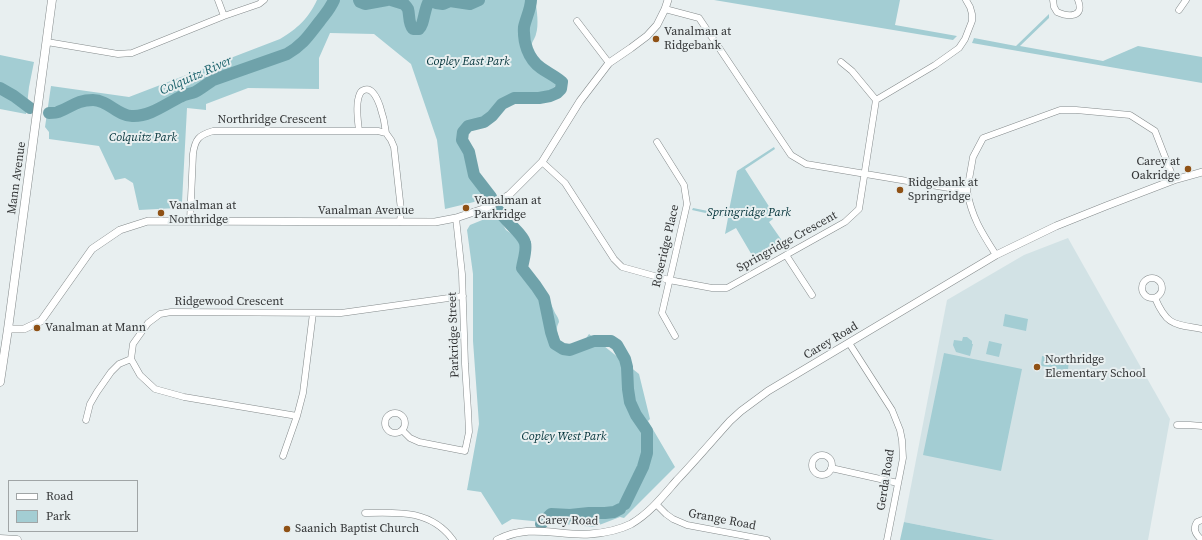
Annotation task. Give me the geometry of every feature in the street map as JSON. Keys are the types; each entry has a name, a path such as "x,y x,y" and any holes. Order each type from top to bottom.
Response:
{"main road":[{"name":"Mann Avenue","path":"0,382 52,0"},
{"path":"0,539 17,540"}],"street":[{"path":"218,0 224,16"},
{"path":"47,42 118,54 132,53 224,16 259,4 264,0"},
{"name":"Vanalman Avenue","path":"8,329 24,328 42,321 92,249 120,230 148,221 435,222 456,218 486,208 509,195 542,162 580,101 609,63 647,36 657,25 668,0"},
{"path":"841,62 852,71 876,100 935,65 959,48 965,39 972,21 970,7 966,0"},
{"path":"1053,0 1054,7 1057,12 1072,15 1078,13 1080,10 1078,0"},
{"path":"1179,10 1186,0"},
{"path":"665,9 698,18 791,154 806,164 967,192"},
{"path":"577,21 609,63"},
{"path":"359,131 359,94 362,90 367,89 371,90 376,96 386,133 394,148 401,210 400,222"},
{"name":"Springridge Crescent","path":"542,162 565,183 614,259 622,267 669,280 712,288 727,288 845,222 859,209 876,100"},
{"path":"996,255 977,224 967,192 973,157 983,138 1060,110 1130,115 1155,131 1174,180"},
{"name":"Northridge Crescent","path":"190,221 195,144 204,133 213,131 378,131 386,133"},
{"name":"Roseridge Place","path":"657,142 684,185 687,204 662,313 676,336"},
{"name":"Carey Road","path":"497,540 514,533 534,531 586,534 612,531 631,523 641,517 656,504 720,432 741,411 768,391 996,255 1056,226 1174,180 1202,172"},
{"name":"Parkridge Street","path":"402,430 410,438 419,442 465,451 469,432 462,274 456,218"},
{"path":"786,255 812,295"},
{"name":"Ridgewood Crescent","path":"131,359 133,344 148,323 160,314 171,312 341,313 463,296"},
{"path":"1155,298 1164,317 1170,321 1183,326 1202,329"},
{"path":"283,456 297,416 303,393 313,313"},
{"name":"Gerda Road","path":"849,343 892,410 897,420 902,440 903,458 887,540"},
{"path":"86,420 90,404 111,372 119,364 131,359 140,375 156,389 184,397 297,416"},
{"path":"1177,425 1202,426"},
{"path":"831,468 898,483"},
{"name":"Grange Road","path":"656,504 673,519 688,525 766,540"},
{"path":"365,513 400,512 420,516 437,524 453,540"},
{"path":"1202,520 1197,522 1194,529 1202,540"}],"shaded area":[{"name":"Northridge Elementary School","path":"1068,238 1170,419 1148,540 995,540 904,522 947,300 1024,255"}],"green space":[{"path":"317,0 535,0 537,31 531,45 531,49 539,60 557,77 557,85 554,87 554,92 550,94 521,95 505,99 492,109 490,114 470,124 467,129 466,134 471,150 471,162 473,168 493,193 474,202 445,209 437,140 411,64 374,34 330,33 319,58 319,89 248,88 206,104 206,110 187,108 182,202 180,207 177,208 139,210 133,183 125,178 115,180 99,146 49,139 49,132 45,127 51,86 129,97 280,39 302,22 310,13"},
{"path":"714,0 900,0 895,25 957,36 953,40"},
{"path":"1049,14 1049,18 1020,46 1103,61 1138,46 1202,57 1202,83 972,43 974,38 1016,46"},
{"path":"0,55 34,62 26,114 0,109"},
{"name":"Springridge Park","path":"774,147 775,149 745,169 770,208 768,210 773,219 769,222 785,245 756,262 736,228 725,234 728,218 692,210 693,208 728,215 737,171"},
{"name":"Copley West Park","path":"497,214 506,230 522,241 523,248 519,262 520,268 541,286 559,320 557,332 563,345 570,347 576,346 583,343 589,334 639,374 650,419 648,421 675,467 624,518 620,517 594,527 512,519 502,525 481,492 467,490 479,424 473,341 473,274 467,230 470,225"},
{"path":"1005,314 1028,319 1026,331 1003,326"},
{"path":"963,337 967,337 972,341 973,344 970,356 956,352 953,345 954,340 962,341"},
{"path":"989,341 1002,344 999,357 986,354"},
{"path":"944,353 1022,369 1001,471 923,455"},
{"path":"1042,356 1069,358 1068,370 1055,372 1051,370 1051,367 1041,366"},
{"path":"904,522 995,540 900,540"}],"waterway":[{"name":"Colquitz River","path":"49,113 63,110 74,104 87,100 103,102 122,114 132,116 138,116 151,112 182,96 195,92 213,80 287,54 305,39 328,11 334,0"},
{"name":"Colquitz River","path":"359,0 365,4 387,0"},
{"name":"Colquitz River","path":"391,0 404,4 407,7 410,24 413,29 419,29 421,27 429,1 443,4 450,1 470,4 479,0"},
{"name":"Colquitz River","path":"491,197 474,175 469,152 462,140 463,132 468,126 484,122 492,116 502,104 514,98 539,98 550,96 557,93 561,89 562,82 536,64 527,50 524,38 524,27 531,0"},
{"name":"Colquitz River","path":"0,88 30,108"},
{"name":"Colquitz River","path":"499,211 524,239 526,249 522,268 544,298 555,344 563,349 570,350 594,341 611,341 617,345 625,359 630,402 636,415 647,431 647,453 643,467 625,504"},
{"name":"Colquitz River","path":"541,524 551,514 570,515 605,513 614,512 620,509"}],"place":[{"name":"Vanalman at Ridgebank","path":"656,39"},
{"name":"Carey at Oakridge","path":"1188,169"},
{"name":"Ridgebank at Springridge","path":"900,190"},
{"name":"Vanalman at Parkridge","path":"466,208"},
{"name":"Vanalman at Northridge","path":"161,213"},
{"name":"Vanalman at Mann","path":"37,328"},
{"name":"Northridge Elementary School","path":"1037,367"},
{"name":"Saanich Baptist Church","path":"287,529"}],"park label":[{"name":"Copley East Park","path":"468,62"},
{"name":"Colquitz Park","path":"143,138"}]}
